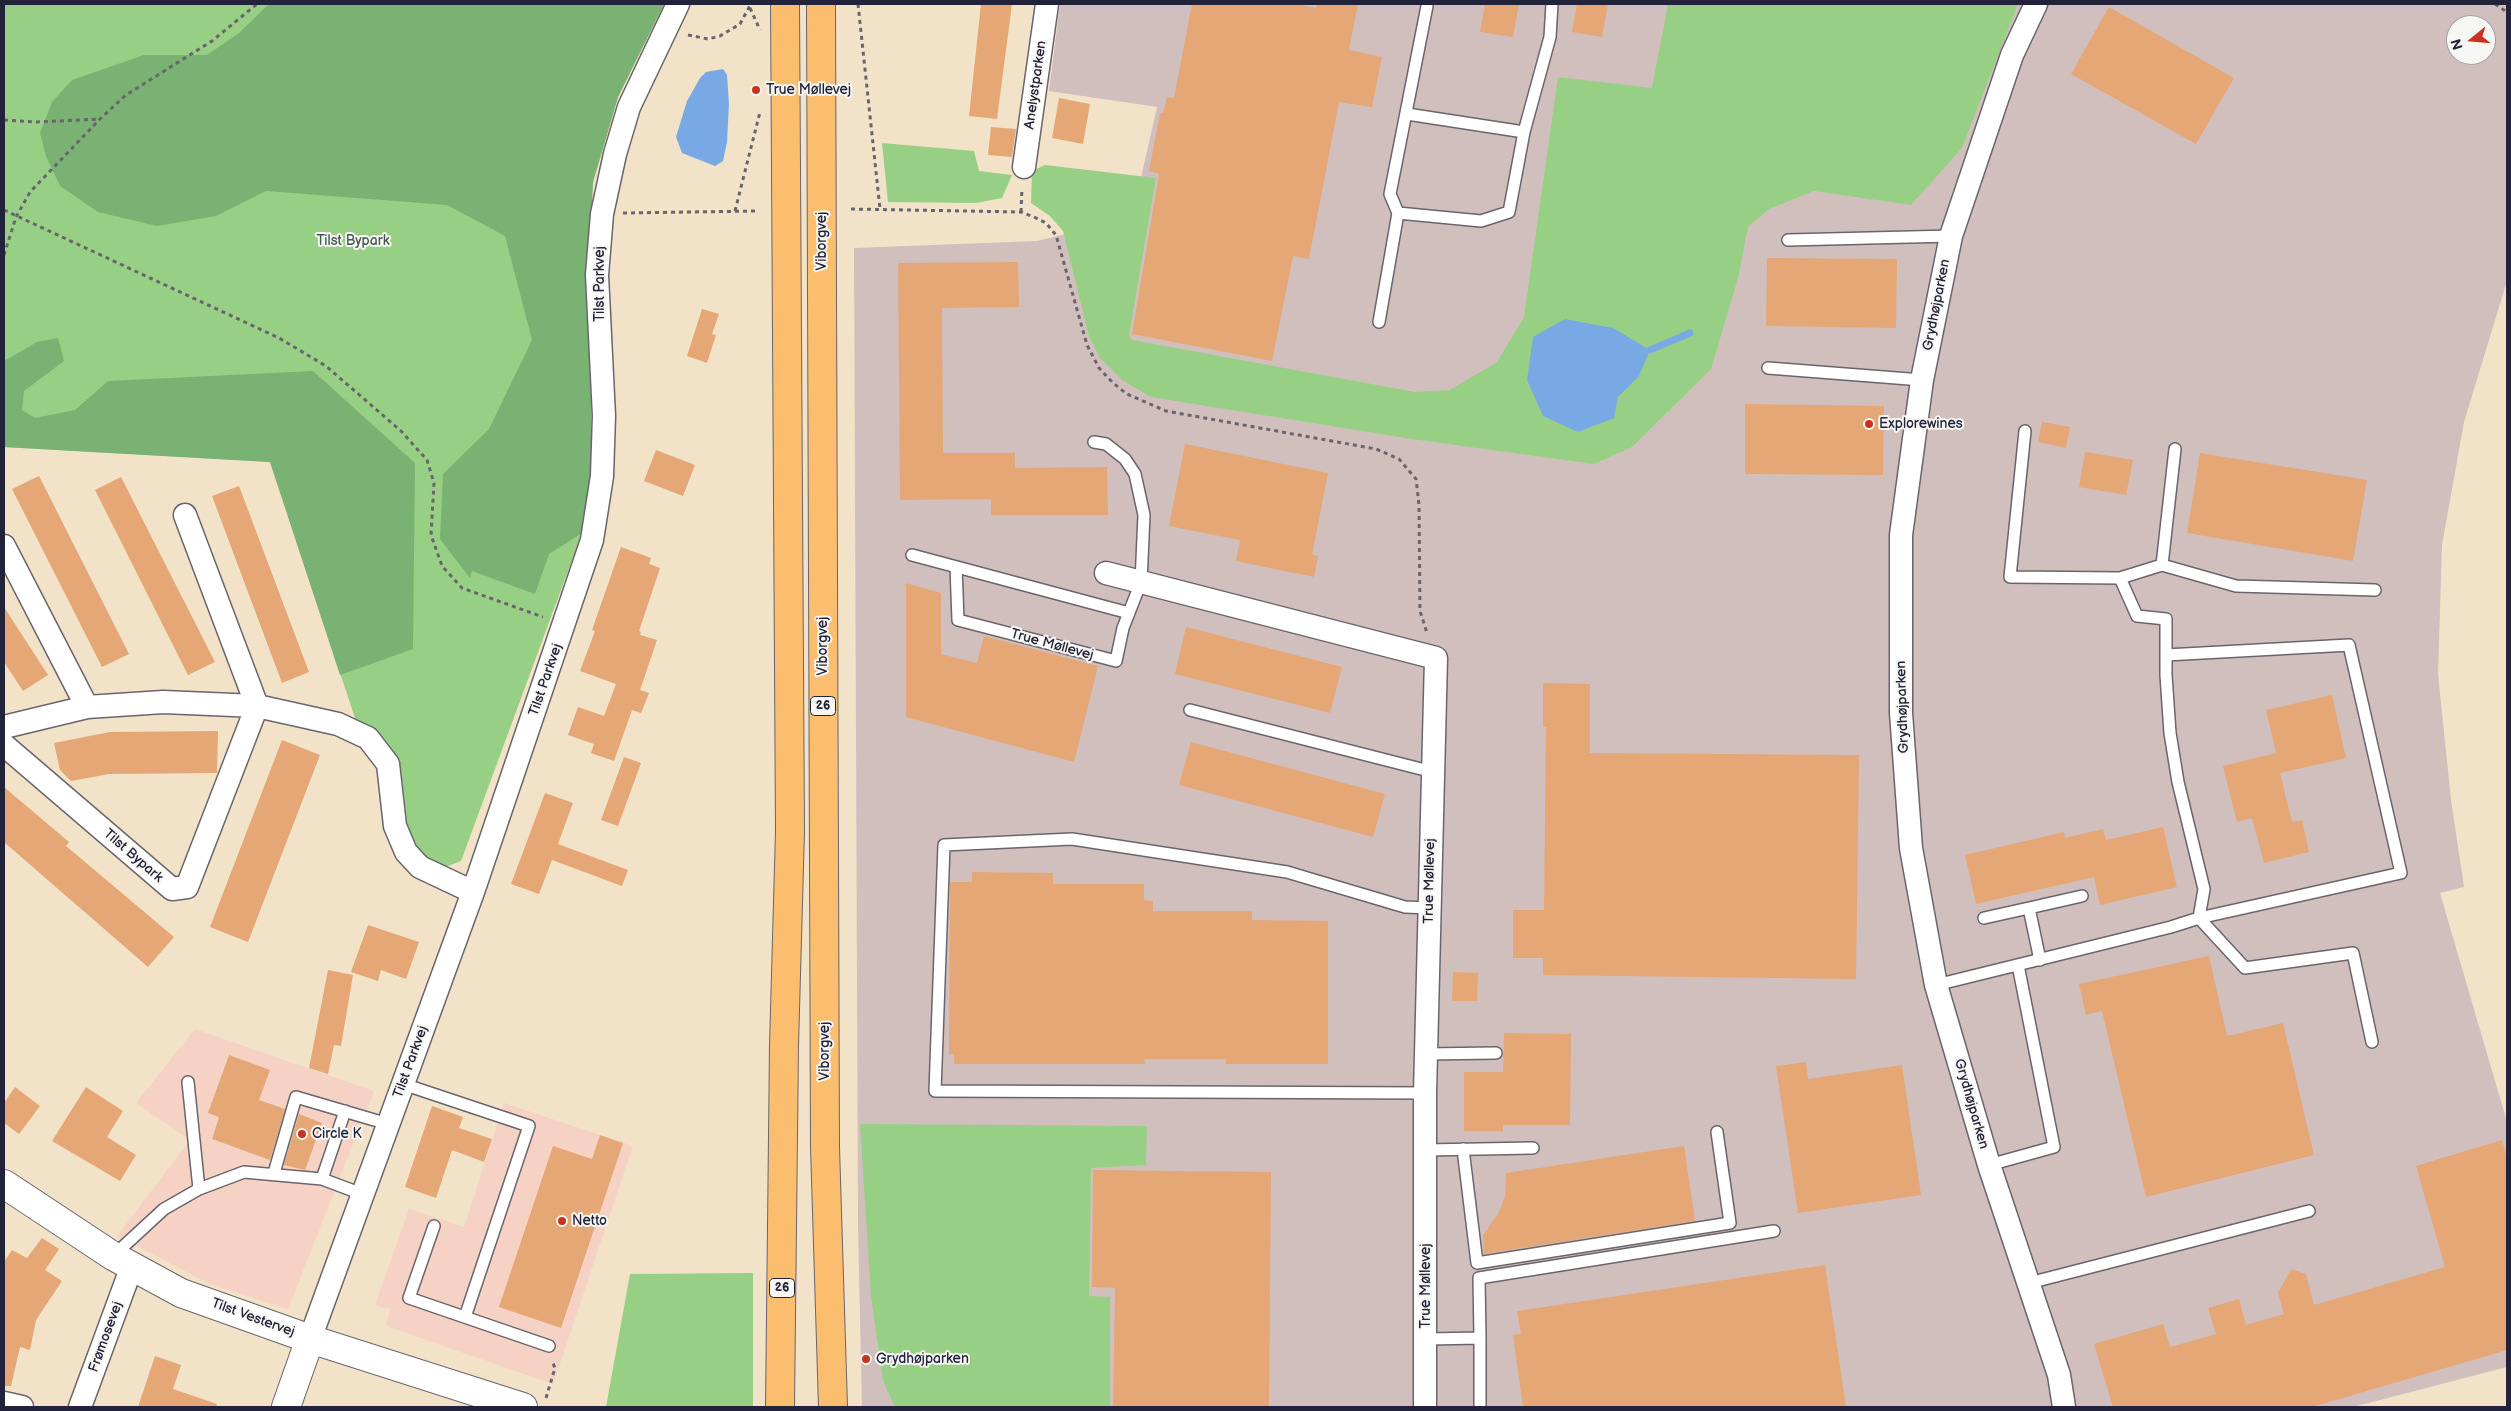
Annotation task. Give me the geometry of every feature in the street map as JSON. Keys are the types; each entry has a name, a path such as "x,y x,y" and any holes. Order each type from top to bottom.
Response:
{"main road":[{"name":"26","path":"780,1407 784,1046 790,832 785,4"},
{"name":"Viborgvej","path":"821,4 825,1137 833,1407"}],"street":[{"name":"Tilst Parkvej","path":"310,1339 473,892 566,622 592,540 602,476 604,416 597,275 602,214 615,154 629,107 678,4"},
{"name":"Anelystparken","path":"1023,173 1047,4"},
{"name":"Grydhøjparken","path":"2036,4 2012,55 1951,236 1922,380 1901,535 1901,713 1911,848 1936,984 1989,1165 2059,1375 2064,1407"},
{"path":"185,514 257,706"},
{"path":"4,546 87,706"},
{"path":"1106,573 1436,658"},
{"name":"True Møllevej","path":"1425,1407 1427,1339 1425,1093 1436,658"},
{"path":"4,727 87,706 163,702 257,706 338,724 368,738 388,764 395,826 406,852 420,867 473,892"},
{"name":"Tilst Bypark","path":"4,745 172,889 187,887 257,706"},
{"name":"Tilst Vestervej","path":"4,1184 122,1261 182,1293 310,1339 534,1403"},
{"name":"Frømosevej","path":"80,1407 122,1261"},
{"path":"286,1407 310,1339"},
{"path":"4,1403 22,1407"}],"lane":[{"path":"1398,213 1481,221 1509,212 1524,132 1550,37 1552,4"},
{"path":"1379,322 1398,213 1390,194 1427,6"},
{"path":"1407,114 1524,132"},
{"path":"1788,240 1951,236"},
{"path":"1768,368 1922,380"},
{"path":"2025,431 2010,577 2120,578 2162,565 2236,586 2375,590"},
{"name":"True Møllevej","path":"956,567 958,620 1116,662 1123,628 1141,582 1144,515 1135,474 1126,459 1106,444 1094,442"},
{"path":"2162,565 2175,449"},
{"path":"912,555 1130,613"},
{"path":"2120,578 2137,616 2166,619 2170,733 2178,782 2204,889 2199,918"},
{"path":"1936,984 2040,960 2171,927 2199,918 2401,873 2349,645 2166,655"},
{"path":"1190,710 1433,772"},
{"path":"1425,1093 935,1092 944,846 1072,838 1287,872 1405,907 1430,908"},
{"path":"1984,918 2082,896"},
{"path":"2029,908 2040,960"},
{"path":"2199,918 2246,968 2353,953 2372,1042"},
{"path":"1989,1165 2054,1147 2018,965"},
{"path":"1426,1054 1496,1053"},
{"path":"188,1082 200,1189"},
{"path":"403,1084 529,1126 465,1317"},
{"path":"274,1173 296,1097 388,1124"},
{"path":"322,1179 345,1111"},
{"path":"1463,1149 1478,1263 1730,1223 1716,1132"},
{"path":"1426,1150 1533,1148"},
{"path":"122,1261 164,1209 200,1189 244,1172 274,1173 322,1179 362,1194"},
{"path":"2029,1284 2309,1211"},
{"path":"434,1226 409,1298 550,1346"},
{"path":"1480,1407 1479,1278 1774,1232"},
{"path":"1427,1339 1480,1338"}],"path":[{"path":"4,255 16,217 30,192 100,119 126,95 212,41 257,4"},
{"path":"858,4 880,209"},
{"path":"2495,4 2507,12"},
{"path":"751,6 761,33"},
{"path":"682,34 708,38 720,36 740,24 751,6"},
{"path":"735,211 761,108"},
{"path":"4,120 36,122 100,119"},
{"path":"1021,212 1023,173"},
{"path":"851,209 1021,212 1046,223 1056,234 1087,345 1099,368 1113,384 1127,394 1166,411 1376,449 1399,459 1416,479 1419,505 1420,611 1436,658"},
{"path":"4,210 279,338 326,366 401,431 427,460 434,483 431,535 442,566 462,588 539,616 566,622"},
{"path":"625,214 758,211"},
{"path":"534,1403 556,1368 550,1346"}],"shaded area":[{"path":"1060,4 2507,4 2507,281 2464,422 2442,545 2438,674 2451,800 2464,887 2440,893 2507,1122 2507,1367 2353,1407 862,1407 858,1226 854,248 1037,241 1132,218 1157,107 1049,91"},
{"path":"195,1029 374,1091 288,1309 212,1285 117,1236 190,1140 136,1103"},
{"path":"504,1103 633,1146 553,1384 386,1326 390,1309 375,1305 409,1209 464,1227"}],"green space":[{"name":"Tilst Bypark","path":"4,4 664,4 618,97 593,182 589,258 582,533 461,861 443,868 419,853 408,830 402,778 396,757 383,739 355,718 270,462 4,447"},
{"path":"269,4 664,4 618,97 593,182 589,258 592,463 582,533 549,554 535,594 472,571 470,578 440,539 443,474 489,429 532,340 505,236 447,205 266,191 216,216 157,226 98,212 60,186 46,156 40,133 52,102 72,80 144,55 207,55 239,33"},
{"path":"1668,4 2018,4 1962,148 1911,205 1814,191 1769,209 1748,227 1738,278 1711,369 1632,447 1594,464 1412,439 1151,397 1122,380 1100,358 1089,336 1063,231 1050,216 1031,203 1032,171 1045,165 1156,178 1129,335 1132,340 1415,392 1450,390 1497,362 1524,317 1558,77 1652,88"},
{"path":"882,143 974,151 979,171 1012,175 1002,198 976,203 888,202"},
{"path":"58,338 64,361 24,391 22,410 35,418 75,410 108,381 313,371 415,463 413,649 340,675 270,462 4,447 4,361 37,342"},
{"path":"860,1124 1147,1126 1146,1165 1091,1168 1089,1296 1110,1297 1110,1407 895,1407 883,1381 871,1296"},
{"path":"753,1273 753,1407 606,1407 630,1274"}],"water":[{"path":"723,69 727,75 729,104 727,142 723,161 715,166 682,153 676,137 687,101 700,78 706,72"},
{"path":"1565,319 1613,328 1650,350 1639,376 1618,397 1614,418 1578,432 1543,416 1527,380 1533,337"}],"building":[{"path":"981,4 1012,4 997,119 969,116"},
{"path":"1192,4 1296,4 1316,8 1317,4 1358,4 1349,50 1382,57 1372,107 1339,102 1309,259 1293,256 1272,361 1132,334 1159,174 1149,171 1160,113 1163,113 1167,97 1174,98"},
{"path":"1485,4 1519,4 1513,37 1480,32"},
{"path":"1577,4 1608,4 1602,37 1572,32"},
{"path":"2109,7 2234,78 2196,144 2071,74"},
{"path":"1059,98 1090,104 1083,144 1052,138"},
{"path":"991,127 1016,129 1012,157 988,155"},
{"path":"1767,258 1897,259 1896,328 1766,326"},
{"path":"1018,262 1019,307 942,308 943,453 1015,453 1015,468 1107,467 1108,515 991,515 991,499 900,500 898,263"},
{"path":"702,309 719,314 712,334 716,335 707,363 687,356"},
{"path":"1745,404 1884,406 1883,475 1745,474"},
{"path":"2042,422 2070,427 2066,448 2038,442"},
{"path":"1185,444 1328,473 1312,555 1318,556 1314,577 1236,561 1240,540 1169,526"},
{"path":"656,450 695,465 683,496 644,481"},
{"path":"2085,452 2133,460 2126,495 2079,487"},
{"path":"2200,453 2367,480 2353,561 2187,533"},
{"path":"39,476 129,654 102,667 12,489"},
{"path":"121,477 215,662 188,675 95,490"},
{"path":"239,486 309,672 282,683 212,496"},
{"path":"621,547 651,558 649,564 660,568 639,631 641,632 640,635 657,640 640,690 649,693 641,713 632,710 614,761 591,753 594,744 568,735 578,707 604,716 616,684 580,671 595,631 592,630"},
{"path":"906,583 941,593 941,654 977,663 984,636 1098,666 1074,762 906,717"},
{"path":"4,607 48,675 23,691 4,662"},
{"path":"1186,627 1342,667 1330,713 1175,674"},
{"path":"1543,683 1590,684 1590,753 1859,755 1856,979 1543,975 1543,958 1513,958 1513,910 1544,910 1546,727 1543,727"},
{"path":"2332,695 2346,758 2280,773 2292,822 2302,820 2309,852 2264,863 2252,818 2237,822 2223,766 2276,753 2266,710"},
{"path":"218,731 217,773 109,774 71,781 60,770 54,743 110,732"},
{"path":"282,740 320,755 248,942 210,927"},
{"path":"1191,742 1385,794 1373,837 1179,785"},
{"path":"624,757 641,763 618,826 601,820"},
{"path":"4,787 69,842 66,846 174,937 148,967 4,842"},
{"path":"545,793 573,803 558,844 628,870 622,886 552,860 539,894 511,884"},
{"path":"2163,827 2177,887 2100,905 2094,877 1976,904 1965,855 2064,832 2065,838 2103,829 2106,840"},
{"path":"972,872 1053,873 1053,884 1144,884 1144,900 1153,901 1153,911 1252,911 1252,920 1328,921 1328,1064 1226,1064 1226,1059 1144,1059 1145,1064 954,1064 954,1054 949,1054 950,882 972,882"},
{"path":"368,925 419,942 406,979 381,970 378,981 351,972"},
{"path":"2209,956 2227,1036 2283,1023 2314,1155 2146,1197 2102,1011 2086,1015 2079,984"},
{"path":"328,970 353,975 341,1046 334,1045 328,1074 309,1068"},
{"path":"1453,972 1478,973 1477,1001 1452,1001"},
{"path":"1504,1033 1571,1034 1570,1125 1503,1125 1503,1131 1464,1131 1464,1072 1503,1072"},
{"path":"229,1055 270,1070 259,1100 285,1109 270,1160 212,1139 219,1117 208,1113"},
{"path":"1806,1062 1808,1079 1902,1065 1921,1195 1798,1213 1776,1066"},
{"path":"15,1087 40,1106 19,1134 4,1123 4,1103"},
{"path":"86,1087 123,1111 107,1137 136,1155 120,1181 52,1141"},
{"path":"432,1106 463,1117 459,1128 492,1139 484,1162 452,1150 436,1198 405,1187"},
{"path":"299,1114 322,1123 305,1170 284,1165"},
{"name":"Netto","path":"600,1135 623,1143 561,1328 499,1307 553,1146 592,1159"},
{"path":"2502,1140 2507,1158 2507,1350 2312,1407 2113,1407 2094,1344 2163,1324 2170,1347 2216,1334 2208,1308 2239,1299 2246,1325 2284,1314 2278,1293 2291,1269 2306,1274 2314,1305 2445,1267 2416,1166"},
{"path":"1684,1146 1695,1221 1484,1254 1483,1235 1498,1214 1505,1197 1506,1173"},
{"path":"1093,1170 1271,1172 1269,1407 1113,1407 1115,1288 1092,1287"},
{"path":"42,1238 59,1249 45,1270 62,1281 36,1320 30,1350 20,1347 11,1386 4,1386 4,1262 12,1250 27,1258"},
{"path":"1825,1265 1846,1407 1523,1407 1513,1335 1521,1334 1517,1311"},
{"path":"155,1356 181,1365 173,1389 217,1404 216,1407 138,1407"}],"waterway":[{"path":"1650,350 1690,333"}],"place":[{"name":"True Møllevej","path":"756,90"},
{"name":"Explorewines","path":"1869,424"},
{"name":"Circle K","path":"302,1134"},
{"name":"Netto","path":"562,1221"},
{"name":"Grydhøjparken","path":"866,1359"}]}
